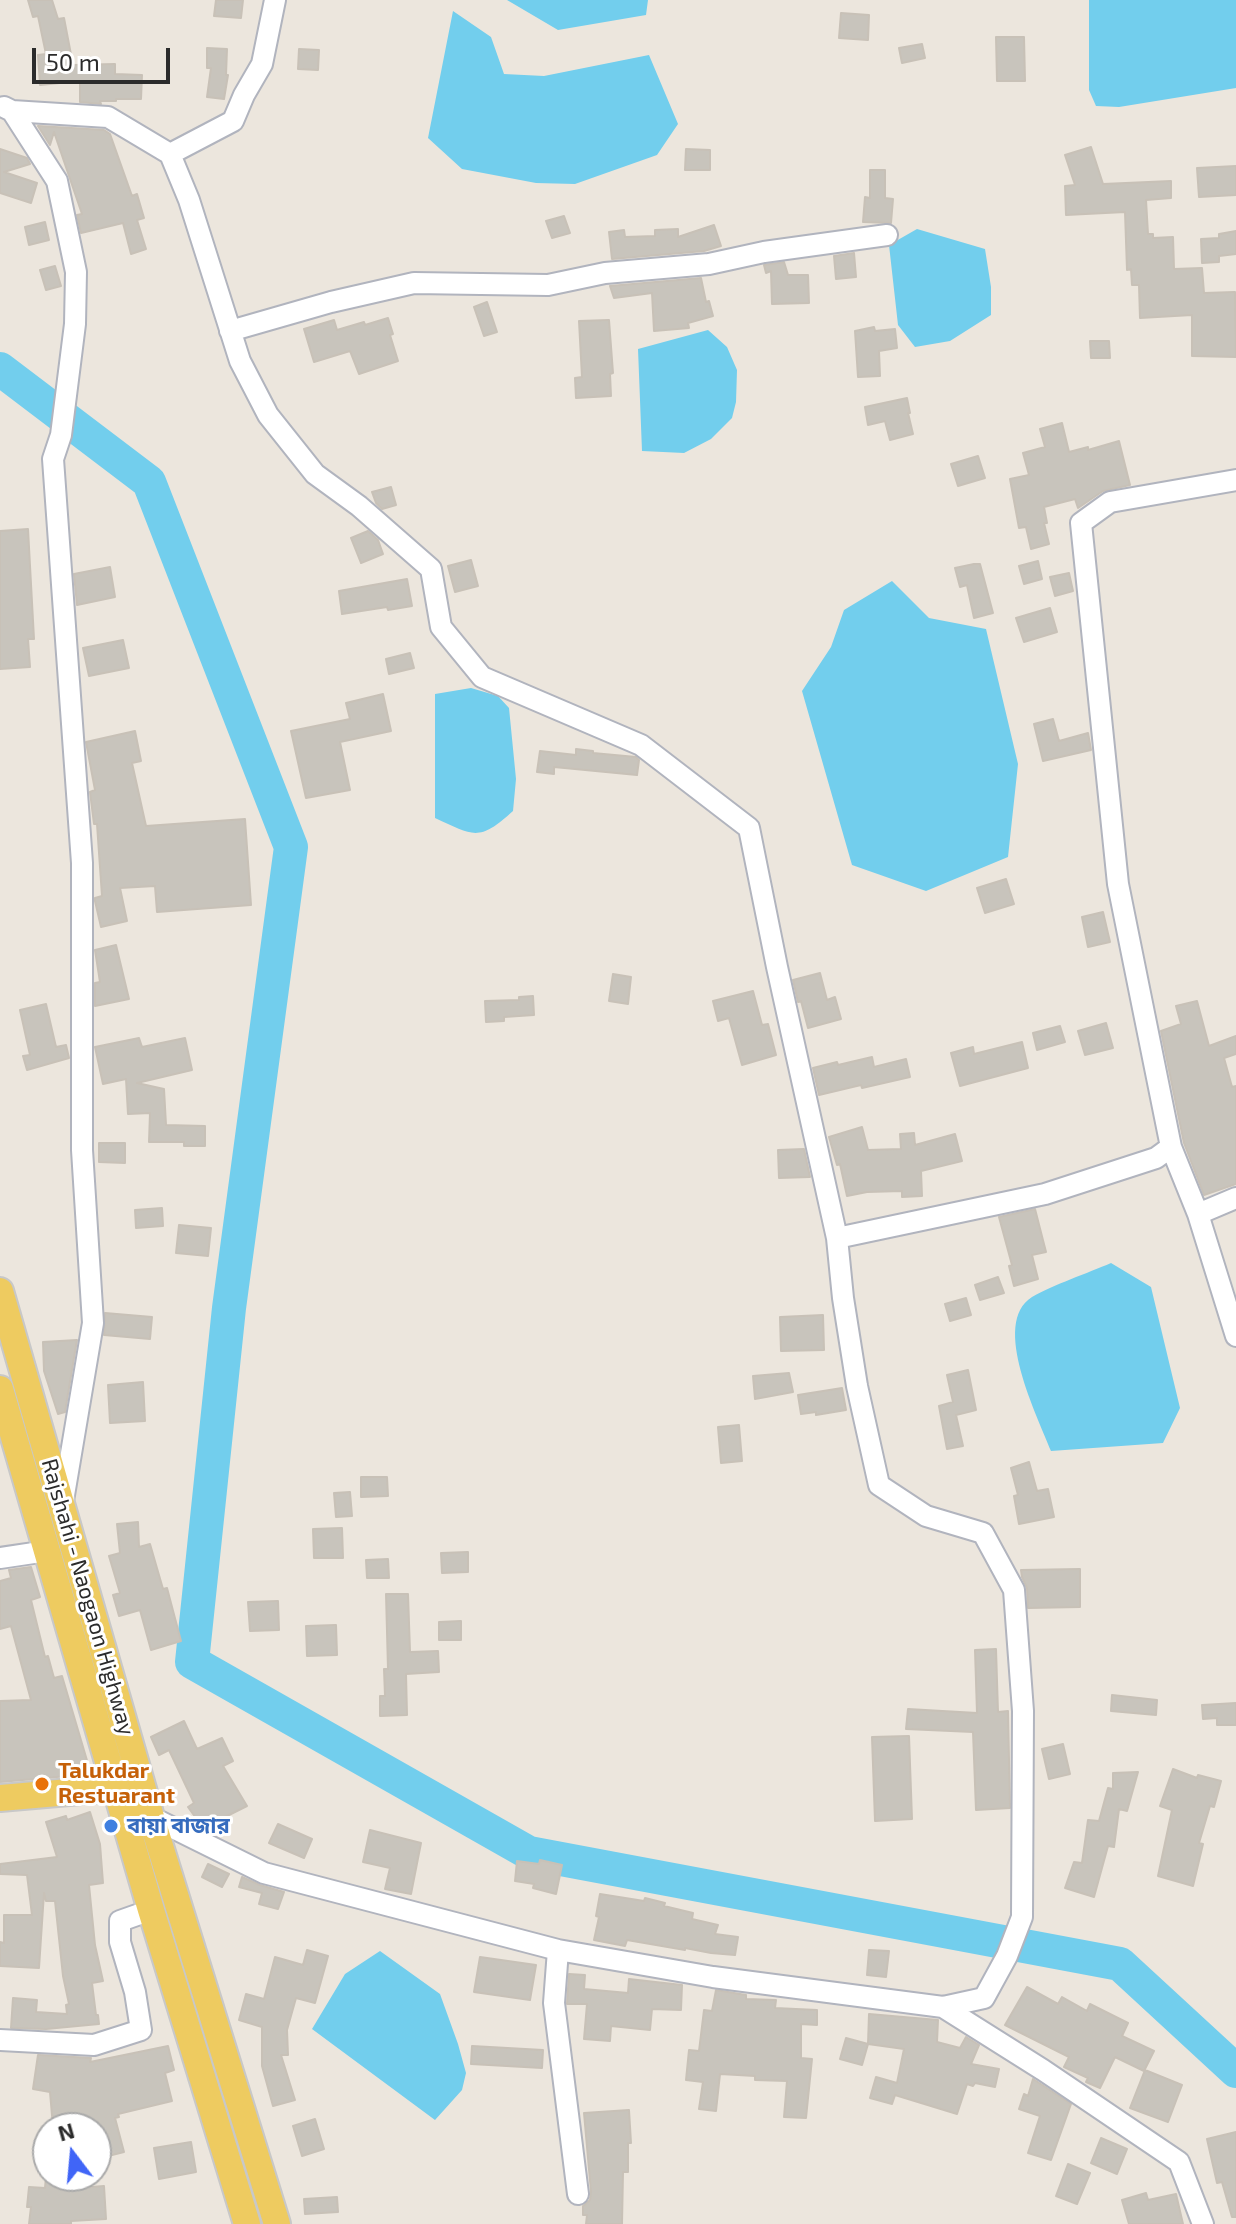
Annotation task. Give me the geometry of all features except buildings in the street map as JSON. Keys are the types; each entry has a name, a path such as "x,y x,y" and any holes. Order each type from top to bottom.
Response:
{"main road":[{"name":"Rajshahi - Naogaon Highway","path":"0,1291 151,1817 277,2224"},
{"name":"Rajshahi - Naogaon Highway","path":"0,1389 151,1910 247,2224"},
{"path":"17,1447 43,1440"},
{"path":"0,1798 115,1788"},
{"path":"197,2060 224,2051"}],"street":[{"path":"170,154 233,121 262,64 275,0"},
{"path":"6,108 108,117 170,154 189,200 240,361 268,415 315,474 359,506 431,569 441,627 482,677 641,745 749,828 837,1238 857,1386 879,1485 926,1516 983,1533 1014,1590 1023,1711 1022,1917 1007,1956 984,1998 943,2007 713,1977 558,1950 264,1873 151,1817"},
{"path":"6,108 57,181 76,272 75,324 61,435 53,459 82,863 82,1150 93,1323 62,1506"},
{"path":"230,331 331,302 414,283 548,285 605,273 709,264 764,252 887,235"},
{"path":"1236,480 1110,502 1081,523 1118,884 1171,1147 1198,1214 1236,1336"},
{"path":"837,1238 1045,1194 1156,1158 1171,1147"},
{"path":"1198,1214 1236,1198"},
{"path":"0,1558 47,1551"},
{"path":"0,2040 94,2045 141,2030 135,1992 120,1942 120,1921 151,1910"},
{"path":"558,1950 554,2003 578,2194"},
{"path":"943,2007 1179,2162 1203,2224"}],"water":[{"path":"507,0 648,0 646,15 558,30"},
{"path":"1089,0 1236,0 1236,88 1119,107 1096,106 1089,90"},
{"path":"453,11 491,37 504,74 544,76 649,55 678,124 657,155 575,184 536,183 462,169 428,138"},
{"path":"917,229 985,249 991,287 991,315 950,341 915,347 898,325 889,245"},
{"path":"708,330 727,347 737,370 732,418 711,439 684,453 642,451 638,349"},
{"path":"892,581 929,618 986,629 1018,764 1008,857 926,891 852,865 802,691 831,647 844,610"},
{"path":"471,688 498,696 509,708 516,779 513,811 492,828 476,833 435,818 435,694"},
{"path":"1111,1263 1151,1287 1180,1408 1163,1443 1051,1451 1021,1371 1015,1327 1020,1310 1032,1297"},
{"path":"380,1951 440,1994 458,2044 466,2073 462,2090 435,2120 312,2029 345,1974"}],"waterway":[{"path":"0,369 149,482 291,847 229,1308 192,1662 529,1853 1120,1964 1236,2071"}],"place":[{"name":"Talukdar Restuarant","path":"42,1784"},
{"name":"বায়া বাজার","path":"111,1826"}]}
